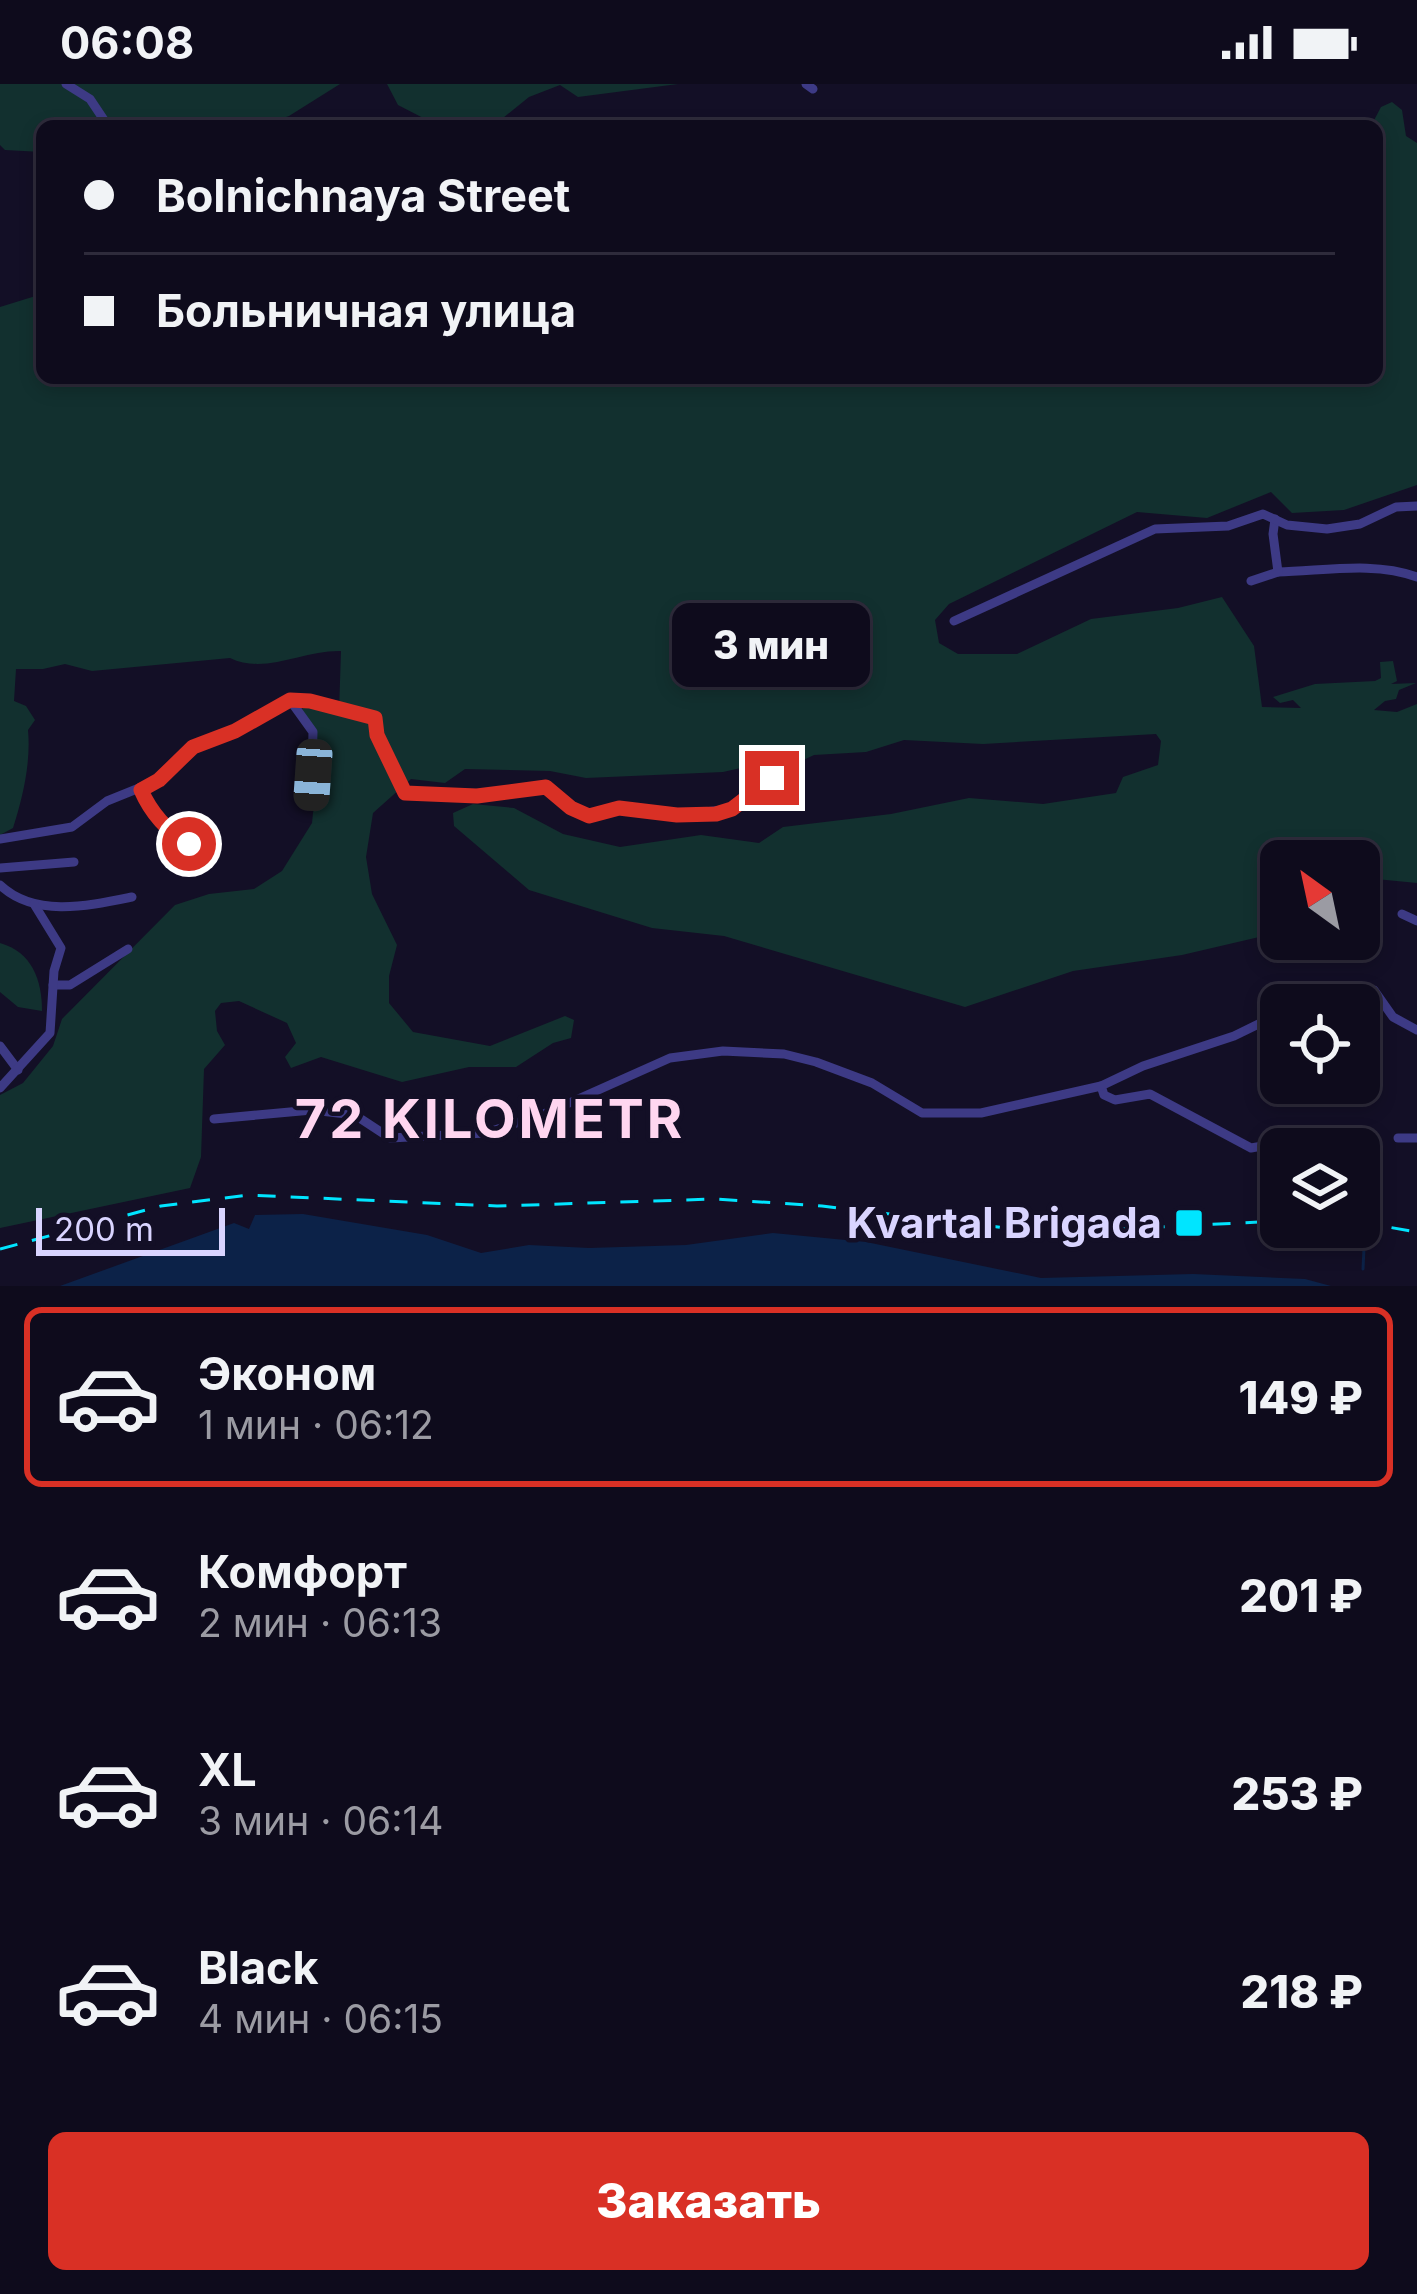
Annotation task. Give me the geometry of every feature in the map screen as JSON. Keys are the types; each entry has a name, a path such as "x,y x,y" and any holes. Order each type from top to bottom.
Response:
{"street":[{"path":"66,84 90,99 104,120"},
{"path":"954,621 1155,530 1228,526 1263,514 1287,525 1327,530 1360,524 1396,507 1417,506"},
{"path":"1275,519 1279,572"},
{"path":"1251,581 1279,572 1360,568 1390,569 1417,577"},
{"path":"290,700 313,732 311,802"},
{"path":"0,839 72,827 107,801 159,780 193,747 235,731 290,700 375,718 377,735 405,793 465,797 546,787 589,816 619,808 697,814 732,809 772,778"},
{"path":"141,790 173,835 189,844"},
{"path":"0,868 74,862"},
{"path":"0,885 34,904 94,905 131,897"},
{"path":"0,1088 50,1033 61,949 34,904"},
{"path":"1402,914 1417,921"},
{"path":"53,985 70,985 128,949"},
{"path":"1380,998 1393,1016 1417,1030"},
{"path":"214,1119 312,1110 355,1115 390,1138 486,1133 549,1112 670,1058 717,1052 784,1054 872,1083 922,1113 981,1113 1101,1086 1260,1023"},
{"path":"0,1046 18,1070"},
{"path":"1101,1086 1115,1100 1144,1094 1162,1098 1196,1121 1251,1148 1260,1146"},
{"path":"1398,1138 1417,1138"}],"green space":[{"path":"0,84 340,84 277,120 36,120 36,152 5,150 0,145"},
{"path":"387,84 678,84 578,97 560,85 529,97 498,120 427,120 398,105"},
{"path":"1392,102 1402,110 1406,136 1417,143 1417,485 1344,510 1292,513 1271,492 1207,518 1137,512 949,604 935,620 939,643 958,654 1017,654 1091,619 1222,597 1254,646 1262,707 1301,708 1293,700 1280,703 1273,697 1315,684 1375,681 1381,678 1380,662 1393,661 1397,681 1391,684 1416,683 1374,710 1397,712 1417,704 1417,883 1380,879 1380,840 1260,840 1260,937 1182,955 1073,971 965,1007 724,936 652,928 529,890 454,826 453,813 473,804 514,808 563,834 620,847 701,835 759,843 783,827 891,814 969,798 1043,804 1116,793 1123,777 1158,765 1161,741 1156,734 983,744 904,740 866,752 814,755 778,772 754,765 723,772 586,778 550,771 465,769 445,783 411,779 373,813 366,857 372,894 397,945 389,976 389,1003 413,1032 490,1046 565,1016 574,1020 571,1038 553,1043 516,1067 469,1067 402,1082 321,1057 291,1068 285,1057 296,1043 287,1023 239,1001 221,1003 215,1011 217,1031 225,1045 204,1069 201,1157 190,1188 0,1228 0,1095 23,1083 53,1046 62,1019 175,905 209,894 254,889 282,871 312,823 316,733 302,710 304,705 339,712 341,651 257,664 230,658 92,671 65,664 16,669 14,701 26,706 35,720 28,730 27,767 17,816 13,828 0,835 0,307 36,296 36,384 1383,384 1383,120 1374,120 1381,107"},
{"path":"0,943 20,953 33,969 42,1011 18,1007 0,992"}],"water":[{"path":"303,1214 427,1235 481,1253 529,1245 686,1245 773,1233 866,1242 1041,1278 1193,1274 1305,1279 1331,1286 60,1286 234,1223 249,1229 255,1215"}],"waterway":[{"path":"1363,1269 1364,1248"}],"railway":[{"path":"0,1249 161,1206 248,1195 497,1206 715,1199 822,1206 1015,1229 1260,1222"},
{"path":"1380,1226 1417,1232"}],"place":[{"name":"Kvartal Brigada","path":"1189,1223"}],"district":[{"name":"72 KILOMETR","path":"490,1119"}],"route":[{"path":"189,844 173,835 141,790 159,780 193,747 235,731 290,700 375,718 377,735 405,793 477,796 546,787 589,816 619,808 716,814 732,809 772,778"}]}
